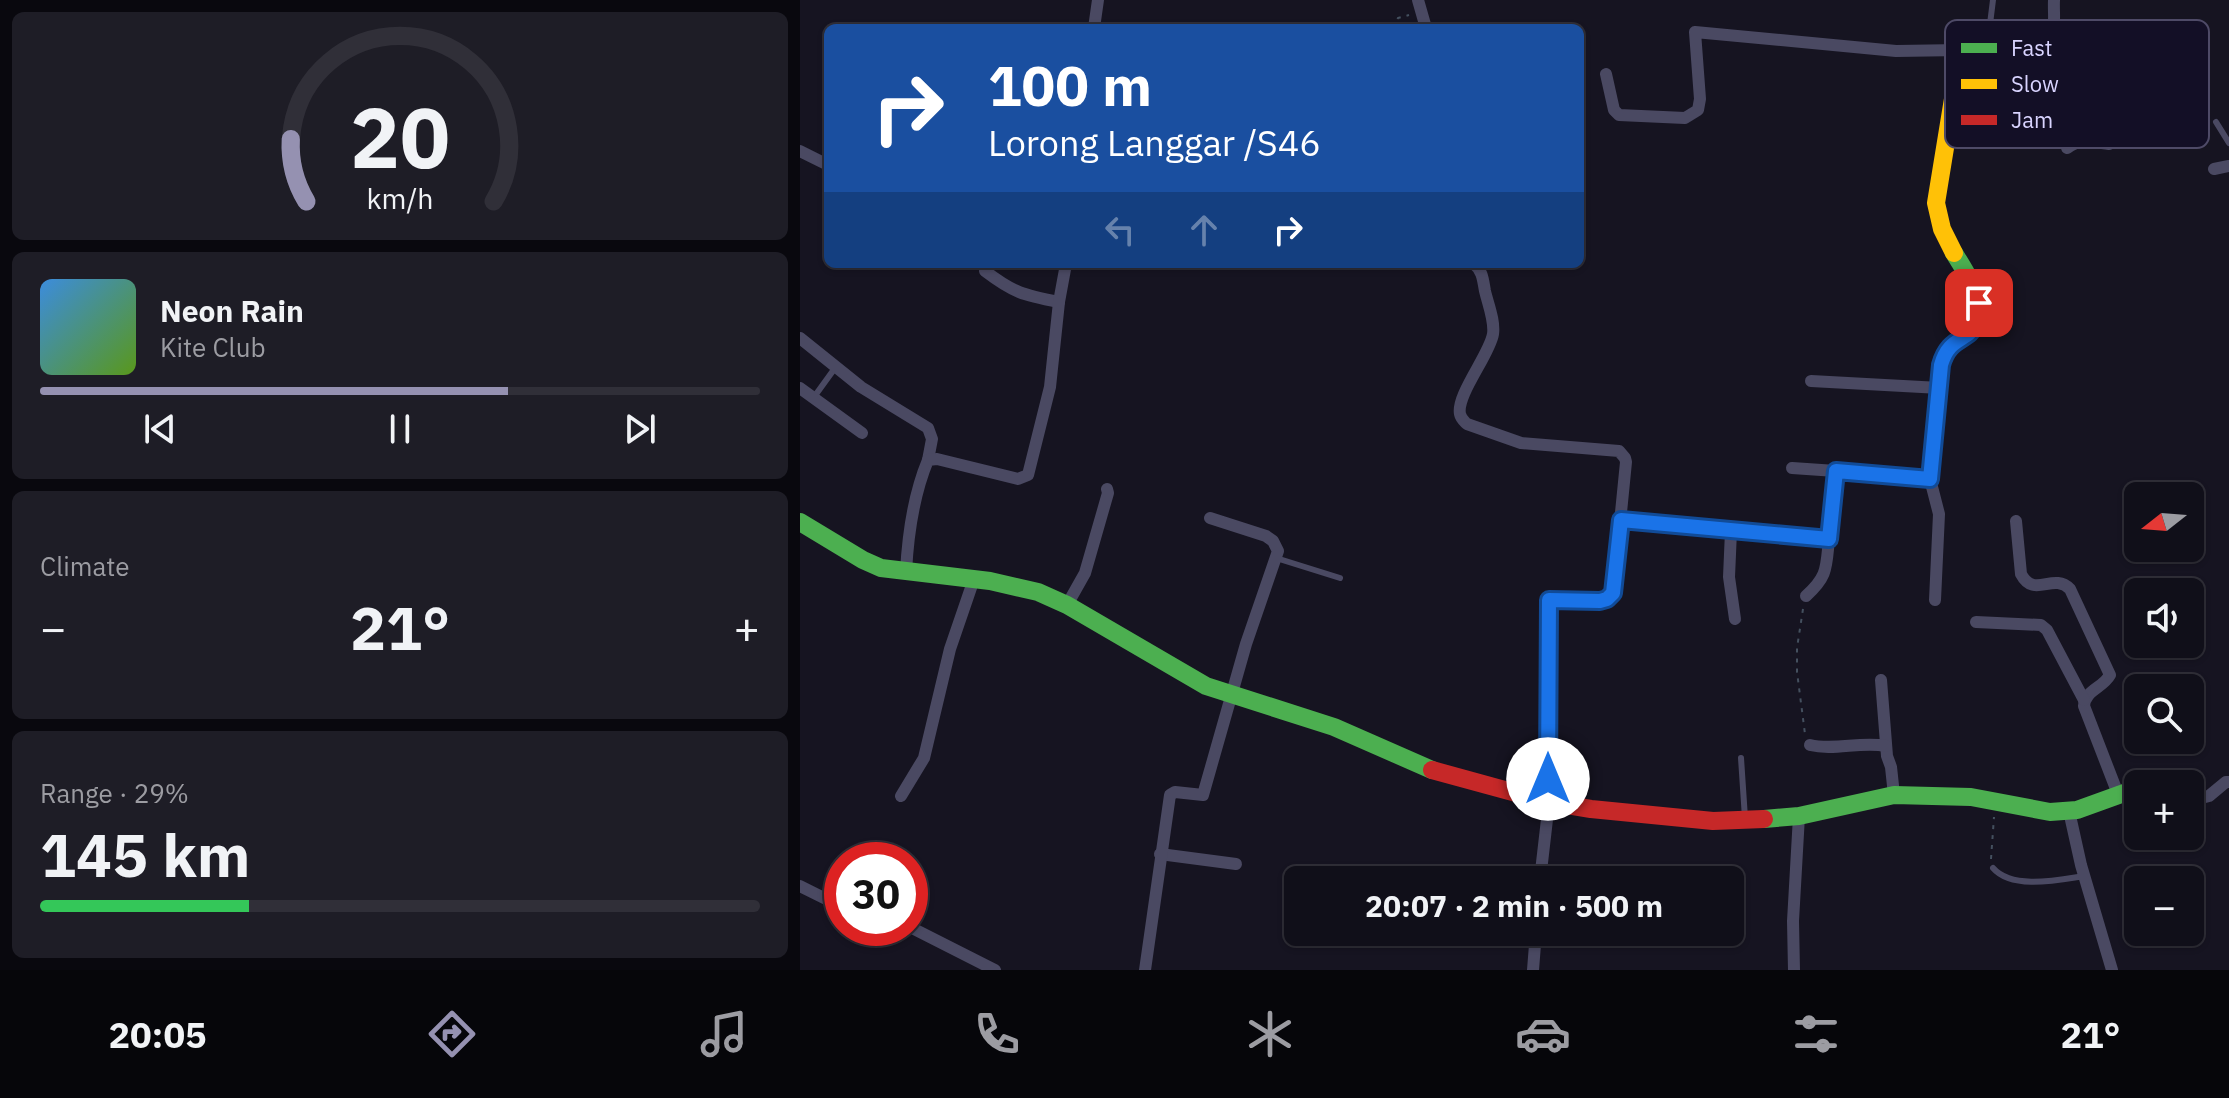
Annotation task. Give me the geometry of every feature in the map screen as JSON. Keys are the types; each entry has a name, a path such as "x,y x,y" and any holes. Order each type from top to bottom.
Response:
{"street":[{"path":"1095,24 1098,0"},
{"path":"1418,0 1425,24"},
{"path":"2053,20 2054,0"},
{"path":"1606,74 1614,110 1619,115 1685,118 1698,110 1700,99 1695,32 1896,51 1945,50"},
{"path":"1935,600 1939,514 1930,479 1944,354 1973,329 1978,320 1979,303 1937,218 1936,203 1945,148"},
{"path":"800,151 824,163"},
{"path":"2214,169 2229,166"},
{"path":"928,460 937,459 1018,479 1028,475 1050,387 1065,268"},
{"path":"1477,268 1481,273 1493,333 1461,406 1463,420 1521,443 1619,451 1626,462 1613,593 1600,601 1549,600 1549,802 1542,866"},
{"path":"985,271 1010,290 1059,302"},
{"path":"800,338 871,394 928,428 932,439 928,460 917,486 906,572"},
{"path":"1811,381 1940,388"},
{"path":"800,388 862,433"},
{"path":"1792,468 1930,479"},
{"path":"1806,596 1821,582 1825,573 1836,471"},
{"path":"1067,605 1085,573 1107,489"},
{"path":"1145,970 1170,795 1175,792 1203,795 1231,694 1278,551 1266,536 1210,518"},
{"path":"1621,520 1829,539"},
{"path":"2016,521 2021,574 2025,582 2033,586 2058,582 2070,589 2110,675 2084,700"},
{"path":"800,522 881,568 974,579 1038,592 1067,605 1206,686 1334,727 1425,768 1549,802 1713,821 1799,816 1894,795 1971,797 2050,812 2069,811 2124,792"},
{"path":"1731,531 1729,577 1735,619"},
{"path":"901,796 924,758 950,649 974,579"},
{"path":"1976,622 2041,625 2047,630 2084,700 2118,794"},
{"path":"1881,680 1886,746 1894,795"},
{"path":"1810,745 1873,743 1886,746"},
{"path":"2204,797 2229,782"},
{"path":"2069,811 2084,876 2112,970"},
{"path":"1794,970 1793,921 1799,816"},
{"path":"1160,854 1236,864"},
{"path":"800,886 824,898"},
{"path":"928,936 995,970"},
{"path":"1533,970 1535,946"}],"lane":[{"path":"1990,20 1993,0"},
{"path":"2216,122 2229,143"},
{"path":"814,397 835,368"},
{"path":"1276,558 1340,578"},
{"path":"1741,758 1746,820"},
{"path":"1993,868 2000,876 2046,882 2084,876"}],"path":[{"path":"1394,24 1401,16 1422,14"},
{"path":"1806,596 1797,648 1797,672 1805,737 1810,745"},
{"path":"1993,868 1990,855 1996,802"}],"traffic: fast":[{"path":"1621,520 1829,539 1836,471 1930,479 1941,365 1948,349 1968,332 1978,314 1975,292 1954,253"},
{"path":"800,522 881,568 990,581 1038,592 1067,605 1206,686 1334,727 1432,770"},
{"path":"1764,819 1799,816 1894,795 1971,797 2050,812 2077,810 2124,793"}],"traffic: slow":[{"path":"1945,148 1936,203 1942,229 1954,253"}],"traffic: jam":[{"path":"1432,770 1549,802 1591,809 1713,821 1764,819"}],"route":[{"path":"1548,779 1549,600 1600,601 1613,593 1621,520 1829,539 1836,471 1930,479 1944,354 1973,329 1978,320 1979,303"}]}
